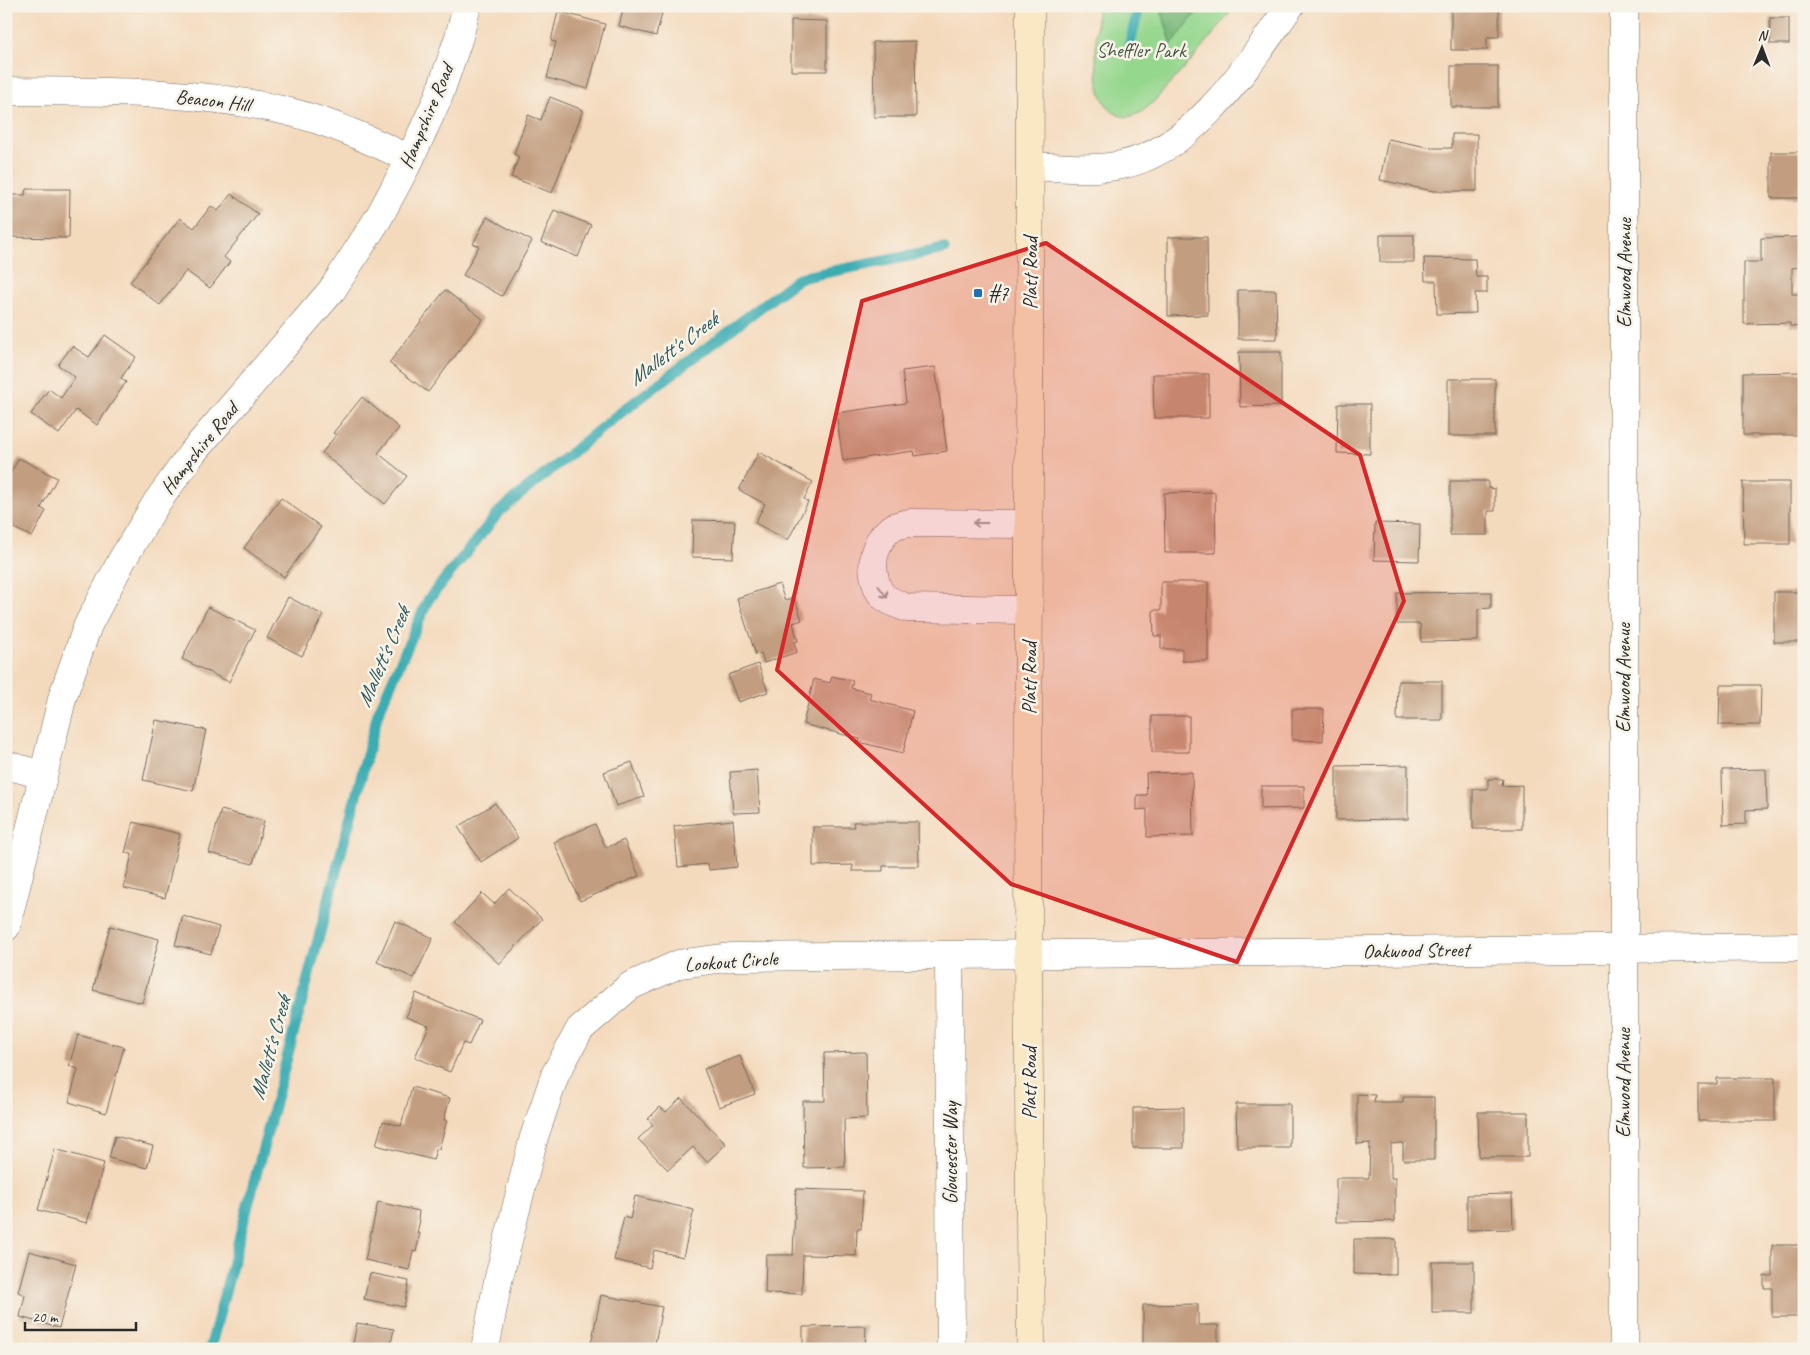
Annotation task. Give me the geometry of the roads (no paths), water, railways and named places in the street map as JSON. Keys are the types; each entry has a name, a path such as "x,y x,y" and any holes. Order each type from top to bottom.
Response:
{"main road":[{"name":"Platt Road","path":"1030,6 1028,955 1031,1349"}],"street":[{"name":"Hampshire Road","path":"6,927 64,694 88,625 122,560 157,502 193,452 332,290 379,217 410,159 438,98 459,37 466,6"},
{"path":"1030,166 1104,168 1123,165 1144,159 1178,140 1226,94 1290,6"},
{"name":"Elmwood Avenue","path":"1624,6 1624,1349"},
{"name":"Beacon Hill","path":"6,91 146,92 229,100 287,111 324,123 369,139 410,159"},
{"path":"1029,524 909,523 893,528 880,539 872,564 875,581 882,595 894,604 908,608 1029,610"},
{"path":"6,765 43,775"},
{"name":"Oakwood Street","path":"1028,955 1623,947 1804,947"},
{"name":"Lookout Circle","path":"485,1349 498,1281 534,1137 555,1075 580,1030 630,986 679,964 732,957 1028,955"},
{"name":"Gloucester Way","path":"949,956 952,1349"}],"waterway":[{"name":"Mallett's Creek","path":"1130,43 1139,6"},
{"name":"Mallett's Creek","path":"210,1349 378,713 428,600 500,511 615,417 799,278 944,249"}],"place":[{"name":"#7","path":"978,293"}],"park label":[{"name":"Sheffler Park","path":"1141,50"}]}
